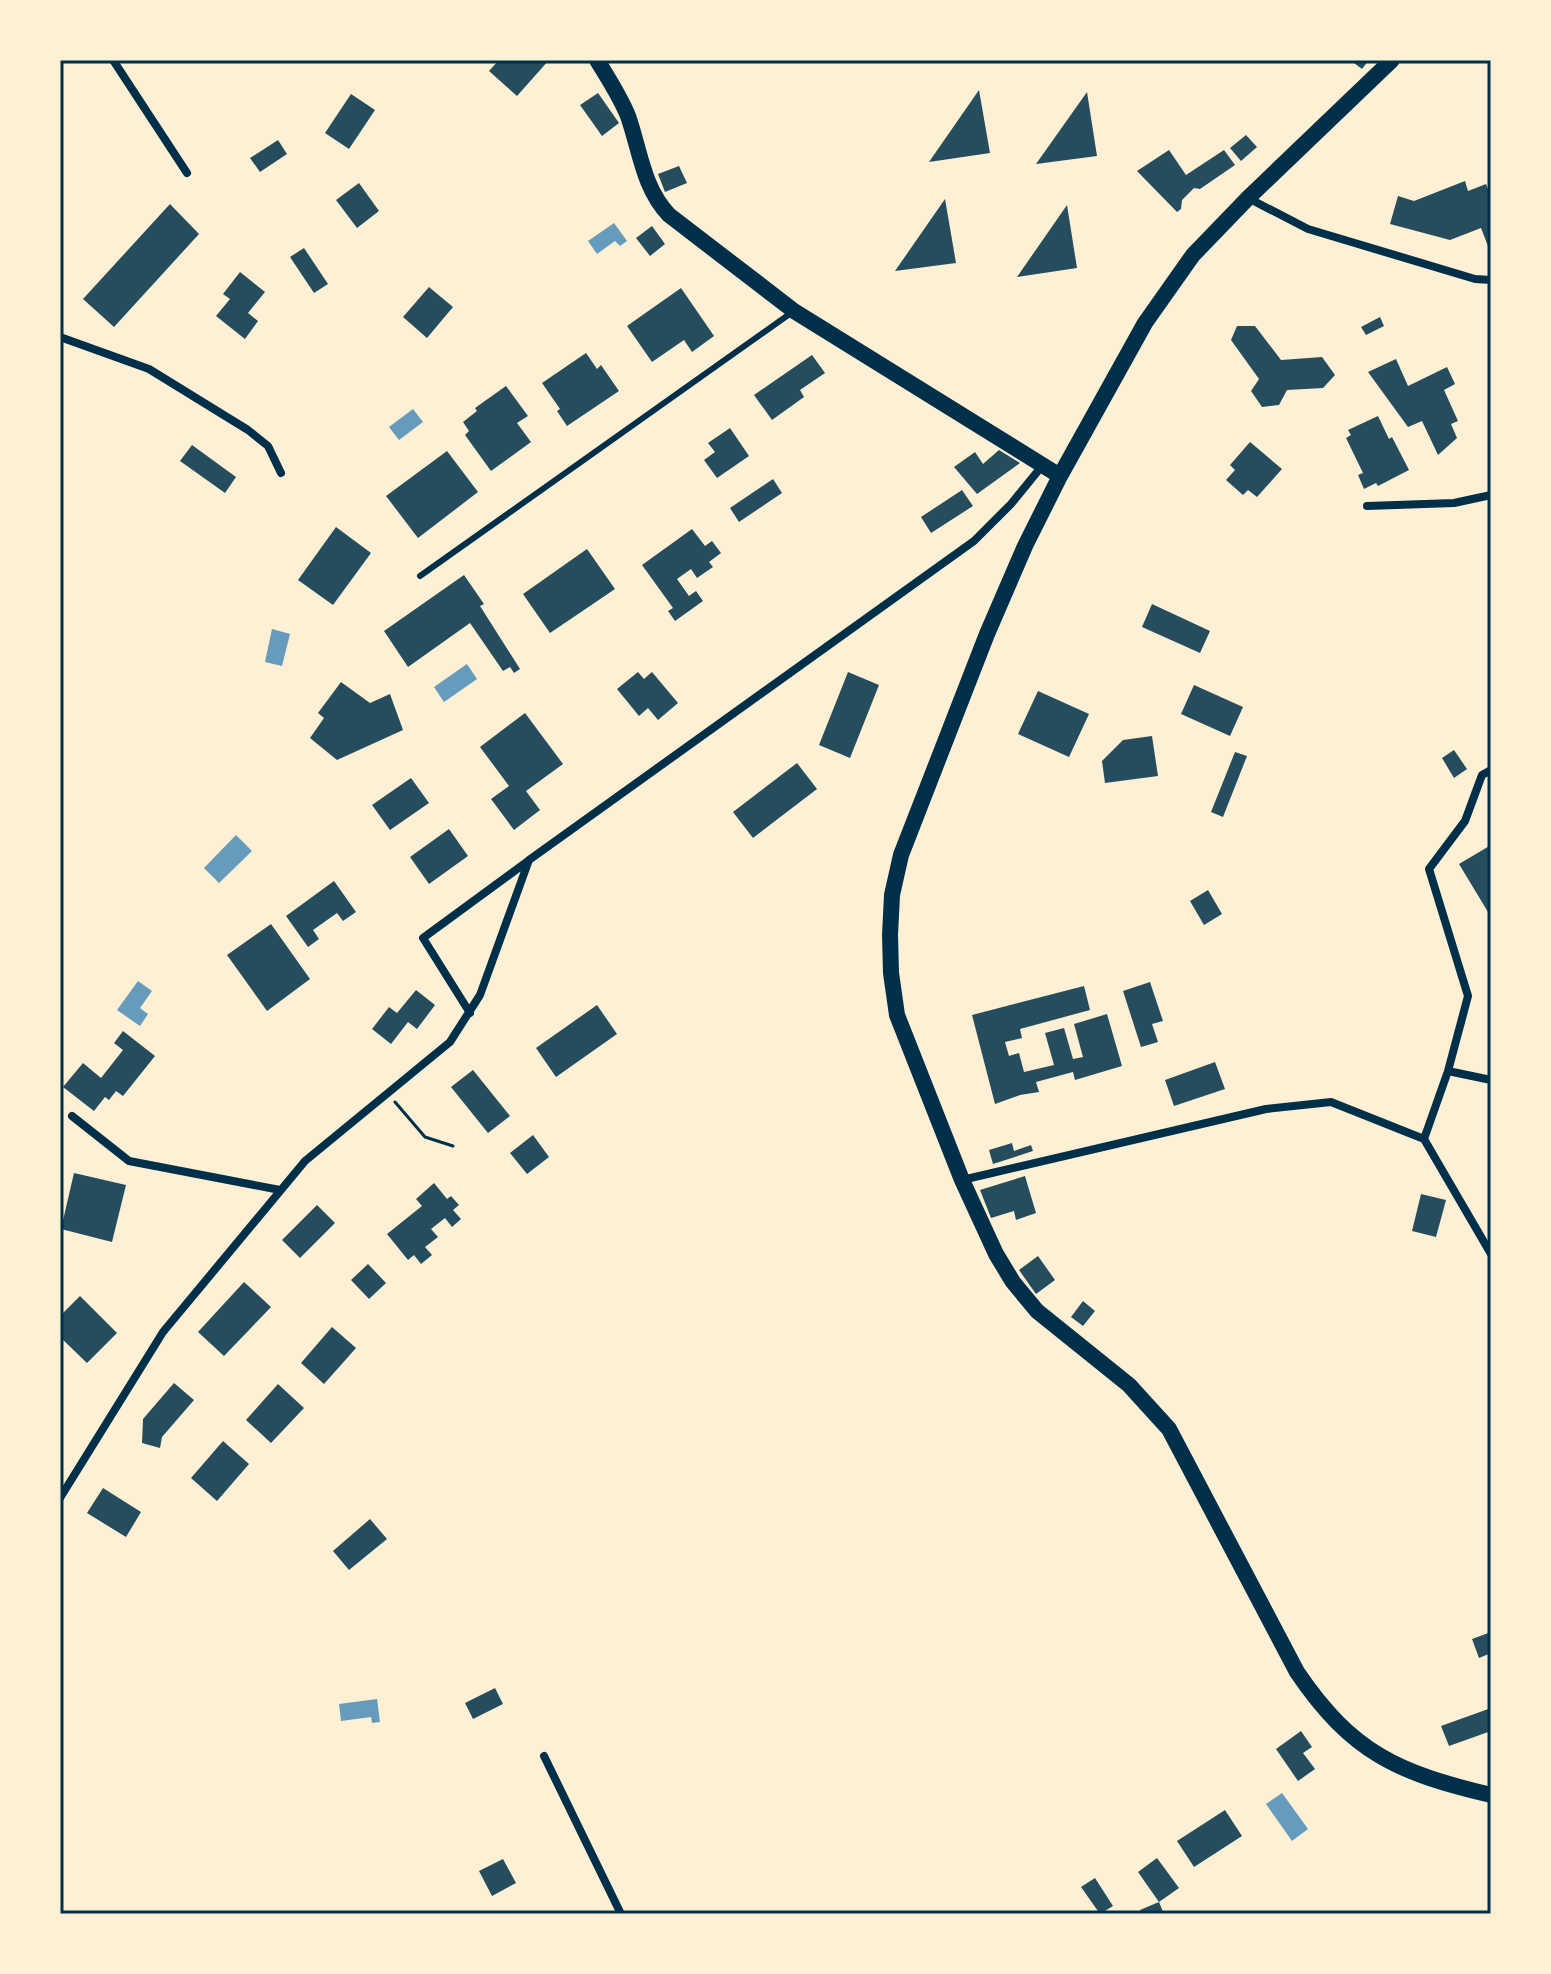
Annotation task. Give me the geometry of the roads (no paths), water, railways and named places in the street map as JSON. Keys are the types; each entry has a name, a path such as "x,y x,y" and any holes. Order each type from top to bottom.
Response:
{"main road":[{"path":"597,60 627,114 650,189 657,203 669,215 794,311 1060,476"},
{"path":"1392,60 1193,255 1145,323 1060,476 1025,546 987,634 901,855 892,895 891,973 897,1015 962,1180 996,1254 1013,1282 1037,1311 1129,1385 1169,1429 1297,1672 1323,1710 1344,1731 1405,1770 1441,1783 1491,1795"}],"street":[{"path":"113,60 187,173"},
{"path":"1248,198 1308,229 1475,279 1491,280"},
{"path":"60,337 149,369 248,430 268,446 281,473"},
{"path":"470,1013 423,938 974,541 1011,504 1042,466"},
{"path":"1367,506 1454,503 1491,495"},
{"path":"1424,1139 1448,1071 1468,996 1429,869 1465,821 1482,775 1491,770"},
{"path":"60,1498 163,1332 280,1190 305,1161 450,1042 480,995 529,860"},
{"path":"1448,1071 1491,1080"},
{"path":"962,1180 1266,1109 1331,1102 1424,1139 1491,1254"},
{"path":"72,1116 129,1161 280,1190"},
{"path":"544,1756 621,1914"}],"lane":[{"path":"420,576 794,311"}],"water":[{"path":"614,223 627,241 620,246 615,241 597,254 588,241"},
{"path":"413,409 423,422 399,440 389,427"},
{"path":"272,629 290,634 282,666 265,662"},
{"path":"467,664 477,679 444,702 434,687"},
{"path":"236,835 252,851 219,883 204,868"},
{"path":"138,981 152,991 140,1008 148,1014 140,1026 117,1010"},
{"path":"377,1699 380,1722 372,1723 371,1717 341,1721 339,1704"},
{"path":"1282,1793 1308,1829 1292,1841 1266,1804"}]}
